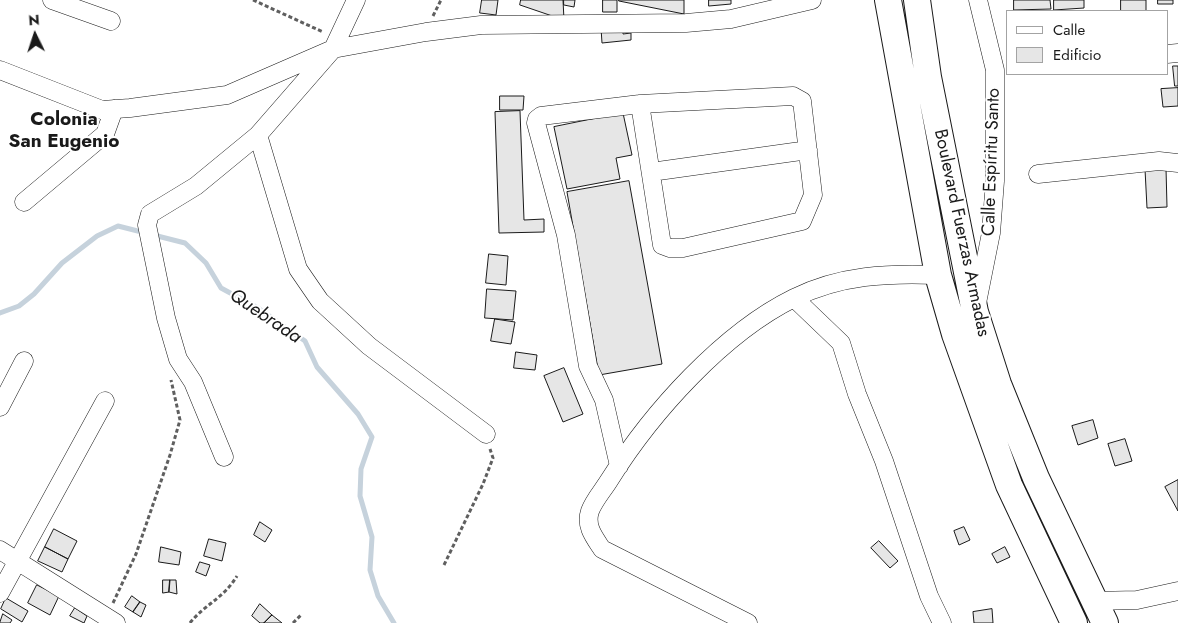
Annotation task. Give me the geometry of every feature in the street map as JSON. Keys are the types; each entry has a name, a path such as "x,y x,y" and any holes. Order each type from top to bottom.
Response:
{"highway":[{"name":"Boulevard Fuerzas Armadas","path":"888,0 938,275 954,334 1009,485 1074,623"},
{"name":"Boulevard Fuerzas Armadas","path":"917,0 928,78 975,312 998,384 1036,478 1099,612"}],"street":[{"path":"52,0 111,21"},
{"path":"224,457 194,382 178,359 166,318 151,246 147,225 150,214 196,186 258,135 335,44 356,0"},
{"path":"0,70 102,110 114,109 227,95 335,44 481,25 686,22 730,19 812,0"},
{"name":"Calle Espíritu Santo","path":"975,312 991,234 1001,69 978,0"},
{"path":"619,466 604,400 588,366 566,234 536,123 541,116 640,104 793,96 802,101 812,195 802,221 683,248 670,248 662,245 640,104"},
{"path":"24,202 104,134 114,109"},
{"path":"258,135 298,269 320,301 369,346 486,434"},
{"path":"651,172 808,150"},
{"path":"1038,174 1158,161 1178,163"},
{"path":"748,623 602,549 590,532 590,512 619,466 679,388 755,321 794,298 837,281 892,273 938,275"},
{"path":"794,298 841,343 857,394 884,461 929,596 942,623"},
{"path":"0,406 24,361"},
{"path":"0,593 104,401"},
{"path":"0,550 18,560 108,621"},
{"path":"1099,612 1137,600 1178,591"}],"path":[{"path":"253,0 335,44"},
{"path":"108,621 136,554 180,420 169,373"},
{"path":"444,565 483,484 493,458 486,434"},
{"path":"190,623 205,607 222,596 237,576"},
{"path":"293,623 301,615"}],"building":[{"path":"482,0 498,0 496,15 480,13"},
{"path":"521,0 563,0 564,20 520,5"},
{"path":"564,0 575,0 574,7 564,5"},
{"path":"603,0 617,0 617,12 603,12"},
{"path":"684,0 684,14 619,1"},
{"path":"709,0 731,0 731,4 709,6"},
{"path":"1014,0 1050,0 1051,9 1014,10"},
{"path":"1054,0 1084,0 1084,8 1054,10"},
{"path":"1121,0 1146,0 1146,10 1121,10"},
{"path":"1158,0 1173,0 1173,4 1158,4"},
{"path":"623,26 623,34 631,33 631,40 602,43 601,28"},
{"path":"1173,66 1178,66 1178,86 1175,86"},
{"path":"1178,88 1178,106 1163,107 1161,89"},
{"path":"500,96 524,96 523,110 500,110"},
{"path":"520,111 524,220 544,219 544,232 499,233 495,112"},
{"path":"623,113 632,155 616,158 620,179 567,189 554,127"},
{"path":"1166,168 1167,207 1147,208 1145,169"},
{"path":"629,181 662,364 599,375 567,192"},
{"path":"489,254 508,256 506,285 486,283"},
{"path":"487,289 516,291 513,320 485,318"},
{"path":"495,319 515,322 511,344 491,341"},
{"path":"516,352 537,355 535,370 514,368"},
{"path":"564,368 583,414 563,422 544,376"},
{"path":"1093,420 1098,438 1078,445 1072,426"},
{"path":"1125,439 1132,461 1115,466 1108,444"},
{"path":"1178,480 1178,511 1165,487"},
{"path":"260,522 272,530 265,542 254,535"},
{"path":"964,527 970,540 959,545 954,531"},
{"path":"54,529 77,541 68,559 45,547"},
{"path":"209,539 226,543 222,561 204,556"},
{"path":"879,541 898,561 890,568 871,548"},
{"path":"45,547 68,559 62,572 38,561"},
{"path":"161,547 181,552 179,565 159,562"},
{"path":"1005,547 1010,557 997,563 992,554"},
{"path":"200,562 210,565 206,576 196,572"},
{"path":"163,580 170,580 169,592 163,593"},
{"path":"170,580 176,580 177,594 169,592"},
{"path":"37,585 59,596 50,615 28,603"},
{"path":"132,596 140,602 133,612 125,607"},
{"path":"6,598 28,611 22,622 1,609"},
{"path":"140,602 146,605 141,617 133,612"},
{"path":"260,604 272,615 264,623 260,623 252,616"},
{"path":"75,608 87,616 84,623 70,616"},
{"path":"992,609 993,623 974,623 973,612"},
{"path":"3,614 12,620 10,623 0,623"},
{"path":"272,615 282,623 264,623"}],"waterway":[{"name":"Quebrada","path":"0,313 19,306 34,294 62,263 97,236 118,226 185,243 206,263 221,288 258,308 305,341 317,367 358,414 372,437 361,469 360,496 372,537 370,570 378,596 394,623"}],"district":[{"name":"Colonia San Eugenio","path":"64,131"}]}
